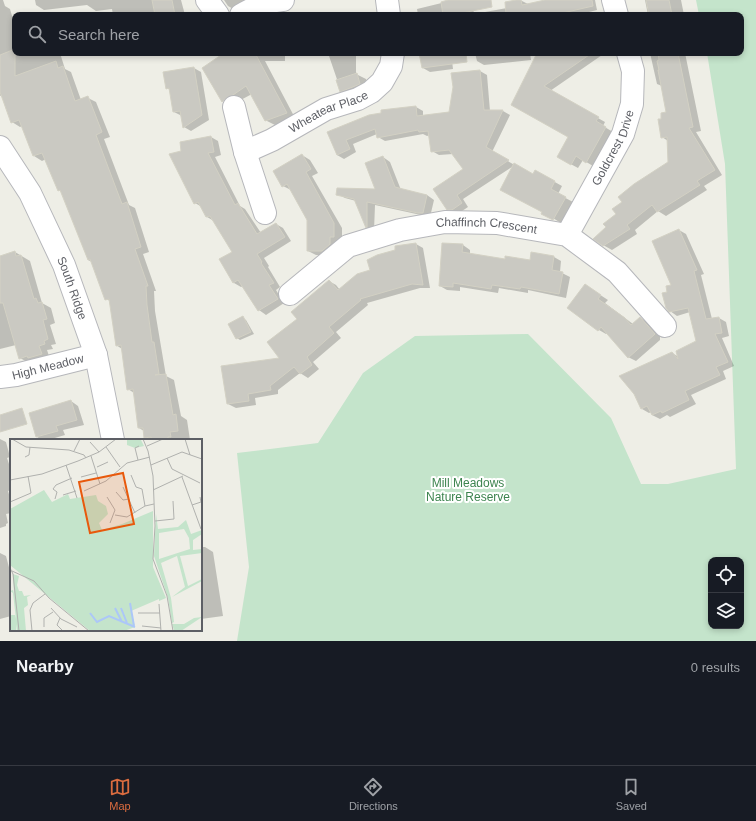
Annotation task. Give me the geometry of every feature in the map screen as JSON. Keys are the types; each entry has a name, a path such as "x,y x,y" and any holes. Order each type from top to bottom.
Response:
{"street":[{"path":"207,0 216,12"},
{"path":"247,12 256,7 283,0"},
{"path":"387,0 389,12"},
{"path":"613,0 616,12"},
{"name":"Wheatear Place","path":"245,152 272,140 326,109 358,99 371,92 382,82 391,66 393,56"},
{"name":"Goldcrest Drive","path":"567,235 622,134 632,104 633,71 629,56"},
{"path":"234,107 245,152 265,213"},
{"name":"South Ridge","path":"0,147 30,194 64,266 96,355 113,439"},
{"name":"Chaffinch Crescent","path":"290,294 348,246 400,230 445,222 497,223 567,235 617,272 665,326"},
{"name":"High Meadow","path":"0,377 16,375 96,355"}],"green space":[{"name":"Mill Meadows Nature Reserve","path":"696,0 756,0 756,641 237,641 249,567 237,453 318,443 363,373 415,336 528,334 611,418 641,484 668,484 736,469 725,164 707,56 744,56 744,12 698,12"}],"building":[{"path":"152,0 172,0 174,12 154,12"},
{"path":"448,0 491,0 492,7 467,12 443,12 441,2"},
{"path":"521,0 522,5 545,0 592,0 593,6 567,12 506,12 505,2"},
{"path":"646,0 669,0 671,12 648,12"},
{"path":"12,50 12,56 15,56 15,76 56,61 58,68 63,66 75,101 88,96 102,132 96,135 122,204 127,202 141,247 135,249 148,286 146,286 147,305 152,342 154,342 159,374 155,375 166,374 173,415 176,414 178,431 170,432 171,437 168,437 168,439 151,439 151,437 144,438 143,428 138,428 133,389 127,390 121,345 116,346 109,299 105,300 90,259 88,260 60,190 58,191 42,153 33,156 19,120 11,123 0,92 0,55"},
{"path":"220,56 257,56 287,113 265,121 246,86 222,102 202,68"},
{"path":"420,56 466,56 467,62 422,68"},
{"path":"536,56 588,56 544,86 599,117 596,121 606,127 586,163 576,156 571,165 557,157 568,137 511,105"},
{"path":"658,56 679,56 693,127 689,128 715,170 697,181 700,185 657,212 652,205 627,225 630,229 603,246 593,239 606,227 603,224 616,214 612,209 622,202 618,197 634,184 668,162 667,137 661,138 658,119 661,119 661,113 666,112 658,70 657,61 659,60"},
{"path":"194,67 202,115 183,128 180,111 173,112 169,88 166,89 163,72"},
{"path":"480,70 484,110 503,110 486,147 509,160 457,195 462,203 452,210 447,210 433,189 463,169 449,150 431,152 428,131 419,132 418,130 377,138 375,129 346,140 350,149 337,155 327,132 369,115 381,113 381,110 416,106 417,116 449,112 453,87 451,73"},
{"path":"357,73 360,84 340,92 336,80"},
{"path":"211,136 214,152 208,153 235,205 238,203 257,234 276,223 285,237 257,254 274,283 269,285 278,299 258,311 238,280 233,283 219,259 232,252 210,216 206,217 198,202 194,204 169,154 181,151 180,142"},
{"path":"302,154 311,169 306,172 334,223 334,237 330,237 330,244 322,251 307,251 307,220 287,184 282,187 273,171"},
{"path":"383,156 395,187 427,195 423,213 367,202 366,228 354,199 336,195 337,188 375,189 365,163"},
{"path":"514,163 533,174 535,170 555,181 551,189 566,197 553,220 541,214 542,212 500,190"},
{"path":"679,229 697,270 694,271 706,319 719,317 722,333 715,334 728,362 716,367 720,375 685,391 689,400 662,413 661,411 652,415 647,406 641,409 634,394 619,376 672,352 678,359 676,351 696,341 688,308 669,312 666,308 662,293 667,292 666,286 671,285 652,241"},
{"path":"416,243 423,285 412,284 360,299 361,300 329,327 334,333 307,357 312,365 300,374 294,367 270,386 271,390 248,394 249,401 227,404 221,366 279,358 267,342 297,319 291,312 329,280 338,290 357,274 370,270 367,260 377,255 395,250 395,246"},
{"path":"442,243 463,244 462,252 505,259 505,256 530,260 531,252 554,256 552,270 563,272 559,294 521,287 520,289 492,285 491,289 453,283 453,287 439,286"},
{"path":"15,251 16,256 21,255 34,299 36,298 38,303 42,302 47,319 43,320 48,339 44,341 45,344 39,346 42,354 28,358 27,356 19,359 3,303 0,303 0,256"},
{"path":"585,284 601,295 598,299 625,318 631,325 640,317 655,334 628,358 601,327 598,331 567,308"},
{"path":"243,316 251,332 236,339 228,324"},
{"path":"71,400 77,420 56,426 58,431 36,437 29,413"},
{"path":"22,408 27,424 0,432 0,415"}]}
